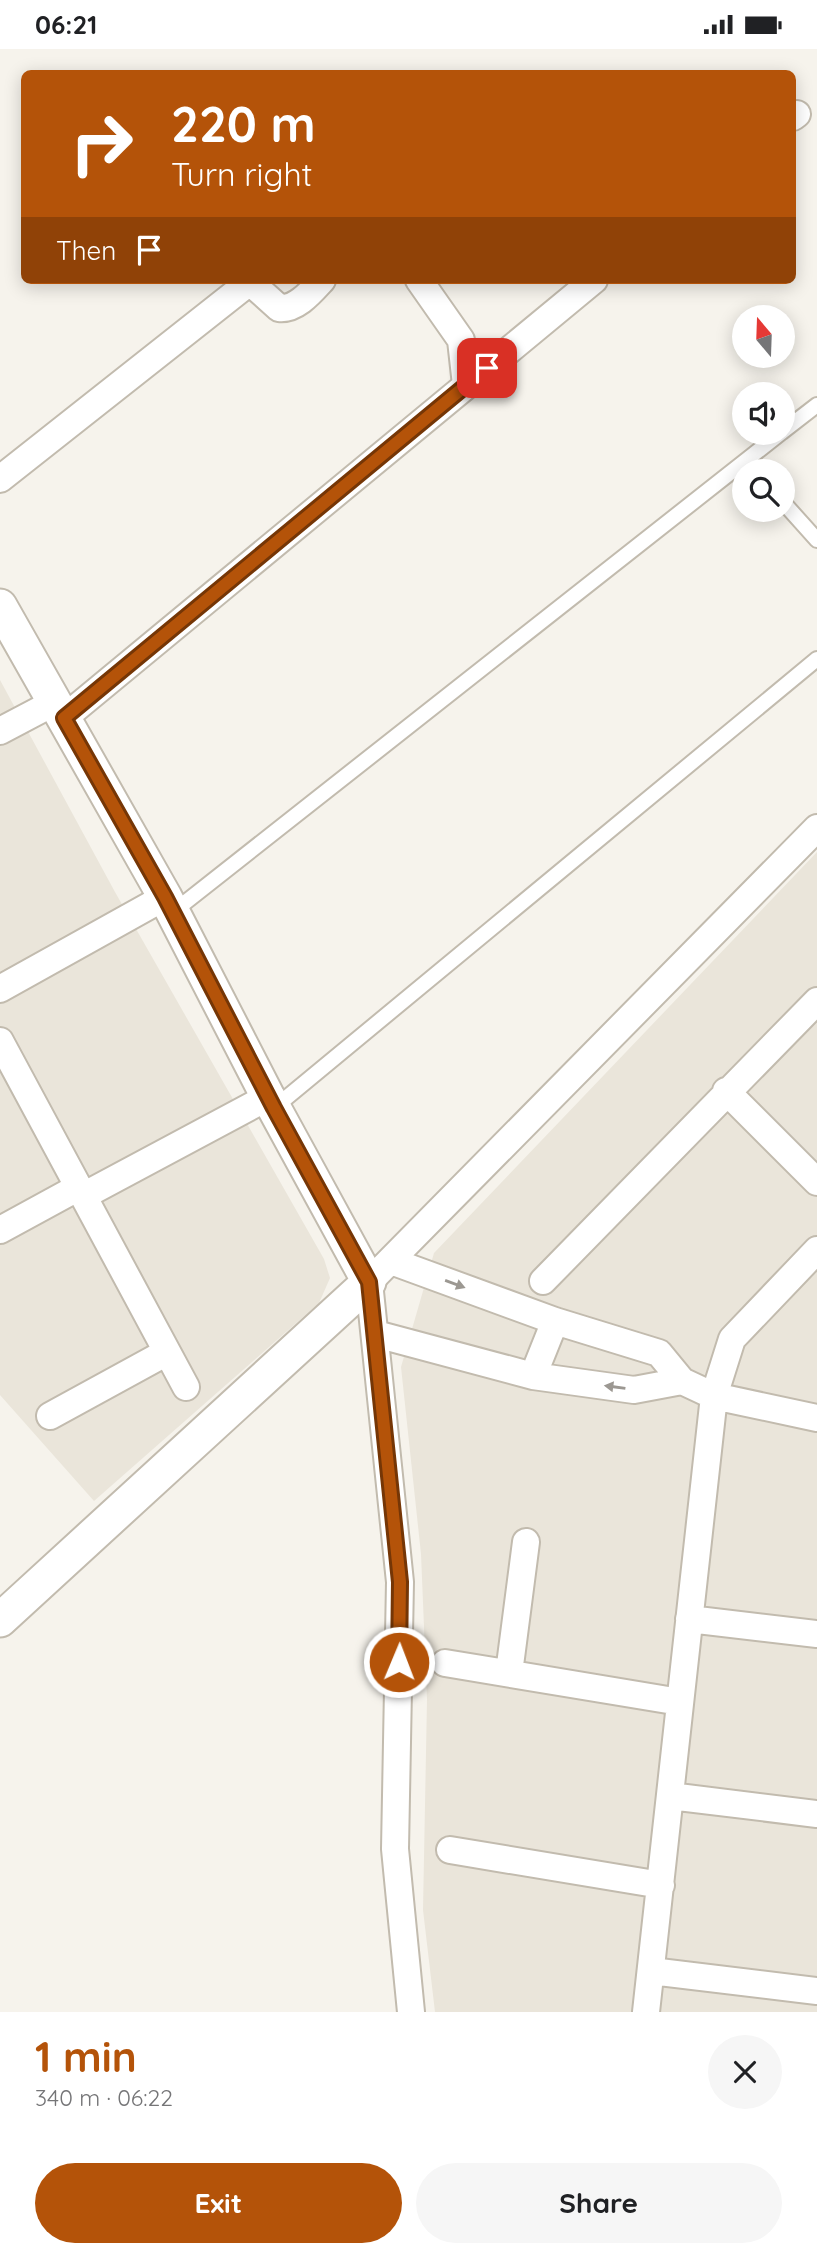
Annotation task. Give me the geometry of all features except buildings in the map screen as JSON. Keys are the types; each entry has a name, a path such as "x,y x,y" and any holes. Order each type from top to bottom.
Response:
{"street":[{"path":"0,479 247,284"},
{"path":"254,284 279,308 285,309 299,302 318,284"},
{"path":"422,284 461,340 466,386"},
{"path":"0,731 60,710 466,386 589,284"},
{"path":"0,606 169,904 271,1103 380,1271 376,1334 400,1582 395,1849 411,2012"},
{"path":"0,1620 380,1271 817,828"},
{"path":"0,989 169,904"},
{"path":"543,1281 817,1001"},
{"path":"0,1041 186,1387"},
{"path":"726,1091 817,1182"},
{"path":"0,1230 271,1103"},
{"path":"646,2012 714,1396 732,1339 817,1250"},
{"path":"380,1271 659,1353 682,1381 714,1396 817,1418"},
{"path":"533,1376 555,1321"},
{"path":"376,1334 533,1376 634,1389 682,1381"},
{"path":"50,1416 167,1352"},
{"path":"509,1673 526,1542"},
{"path":"689,1619 817,1634"},
{"path":"445,1663 680,1702"},
{"path":"670,1796 817,1814"},
{"path":"450,1850 660,1885"},
{"path":"651,1971 817,1991"}],"lane":[{"path":"795,422 817,405"},
{"path":"757,459 770,445"},
{"path":"169,904 732,480"},
{"path":"795,515 817,540"},
{"path":"271,1103 817,659"}],"shaded area":[{"path":"0,680 115,892 324,1259 330,1278 319,1303 94,1501 0,1395"},
{"path":"817,852 817,2012 435,2012 423,1910 427,1700 421,1554 401,1367 434,1253"}],"route":[{"path":"399,1662 400,1582 369,1282 274,1108 165,897 64,718 487,368"}]}
